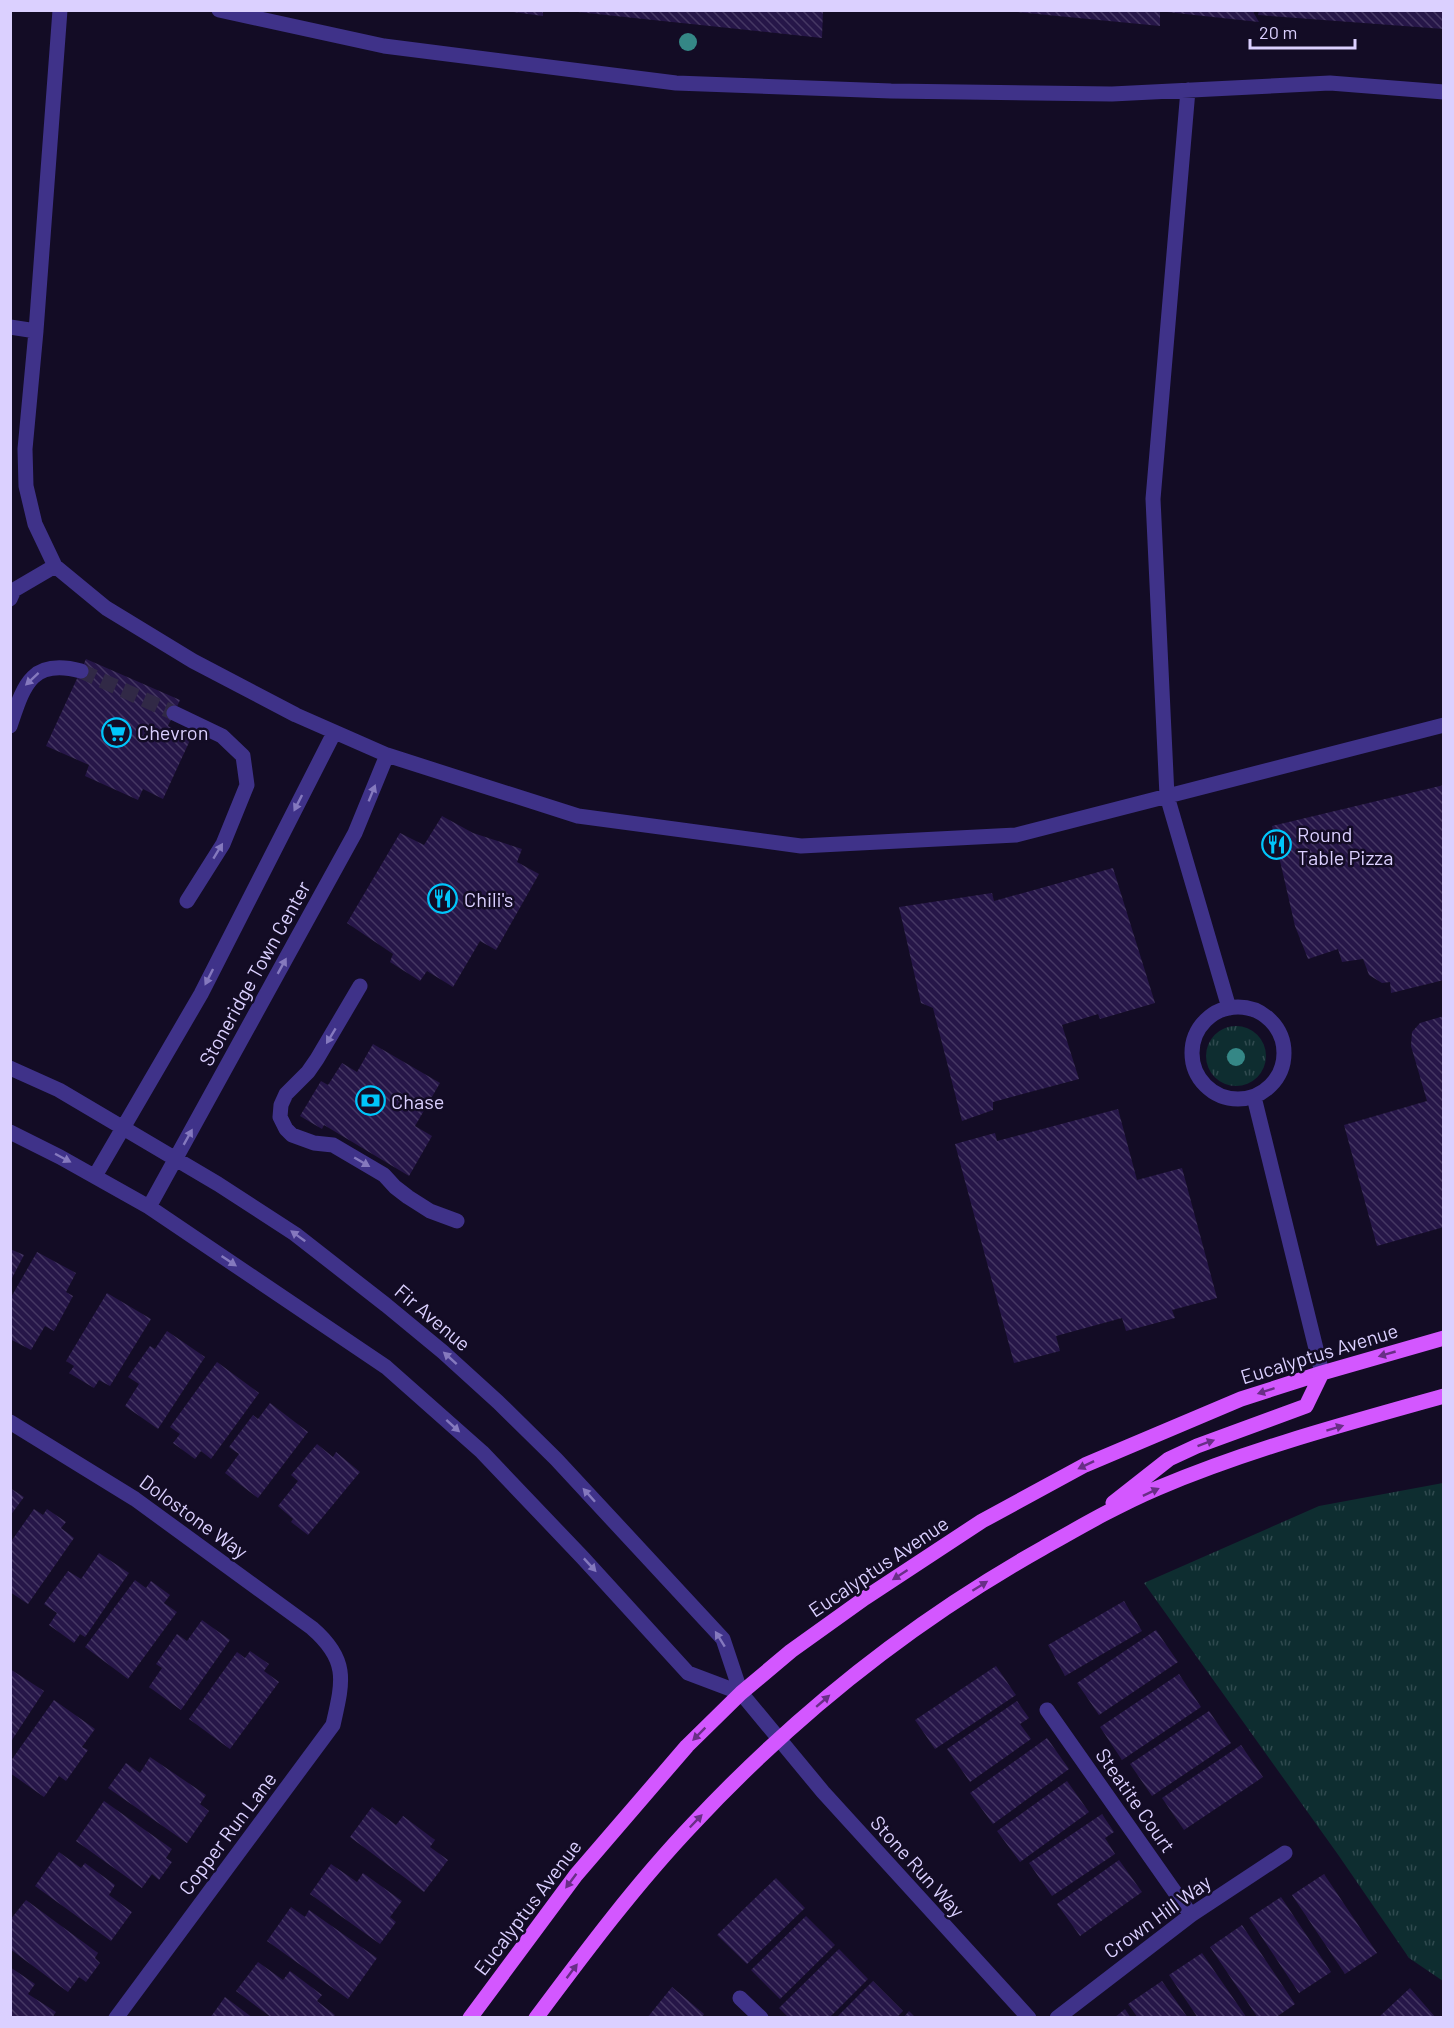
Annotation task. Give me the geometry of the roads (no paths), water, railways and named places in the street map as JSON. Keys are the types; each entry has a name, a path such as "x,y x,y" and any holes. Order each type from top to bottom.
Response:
{"main road":[{"name":"Eucalyptus Avenue","path":"470,2018 576,1875 687,1746 741,1693 791,1651 865,1598 982,1521 1085,1465 1241,1399 1443,1338"},
{"path":"1088,1522 1170,1459 1197,1446 1306,1406 1322,1373"},
{"path":"536,2018 601,1932 660,1861 732,1783 837,1689 905,1635 956,1600 1088,1522 1158,1488 1229,1462 1443,1396"}],"street":[{"path":"60,10 25,448 26,486 35,524 55,566 106,608 193,661 296,715 387,755 578,816 801,846 1016,835 1443,725"},
{"path":"219,10 384,46 666,82 891,91 1095,94 1330,83 1443,92"},
{"path":"1188,90 1153,499 1167,796 1228,1008"},
{"path":"10,327 36,331"},
{"path":"10,599 14,590 55,566"},
{"path":"10,726 24,686 42,669 64,667 81,671"},
{"path":"174,713 222,736 243,756 247,785 223,844 187,901"},
{"name":"Stoneridge Town Center","path":"96,1176 201,994 334,732"},
{"name":"Stoneridge Town Center","path":"149,1206 355,833 387,755"},
{"path":"360,986 317,1059 286,1094 280,1117 292,1135 314,1143 333,1145 384,1175 395,1188 408,1197 430,1210 457,1221"},
{"path":"1244,1007 1259,1011 1272,1020 1280,1033 1285,1048 1284,1063 1278,1078 1268,1089 1254,1096 1239,1100 1224,1098 1210,1091 1199,1080 1193,1066 1191,1051 1194,1036 1214,1013 1228,1008 1244,1007"},
{"name":"Fir Avenue","path":"10,1068 59,1090 295,1234 443,1352 556,1459 723,1639 741,1693 779,1740"},
{"path":"1254,1096 1322,1373"},
{"path":"10,1132 149,1206 386,1367 482,1452 688,1673 741,1693"},
{"name":"Dolostone Way","path":"10,1422 135,1498 312,1628 328,1642 339,1661"},
{"name":"Copper Run Lane","path":"116,2018 333,1725 341,1692 339,1661"},
{"name":"Steatite Court","path":"1047,1710 1191,1915"},
{"name":"Stone Run Way","path":"779,1740 940,1922 1029,2018"},
{"name":"Crown Hill Way","path":"1057,2018 1191,1915 1285,1853"},
{"path":"741,1998 761,2018"}],"tunnel":[{"path":"81,671 174,713"}],"place":[{"name":"Chevron","path":"116,732"},
{"name":"Round Table Pizza","path":"1276,845"},
{"name":"Chili's","path":"443,899"},
{"name":"Chase","path":"370,1101"}]}
